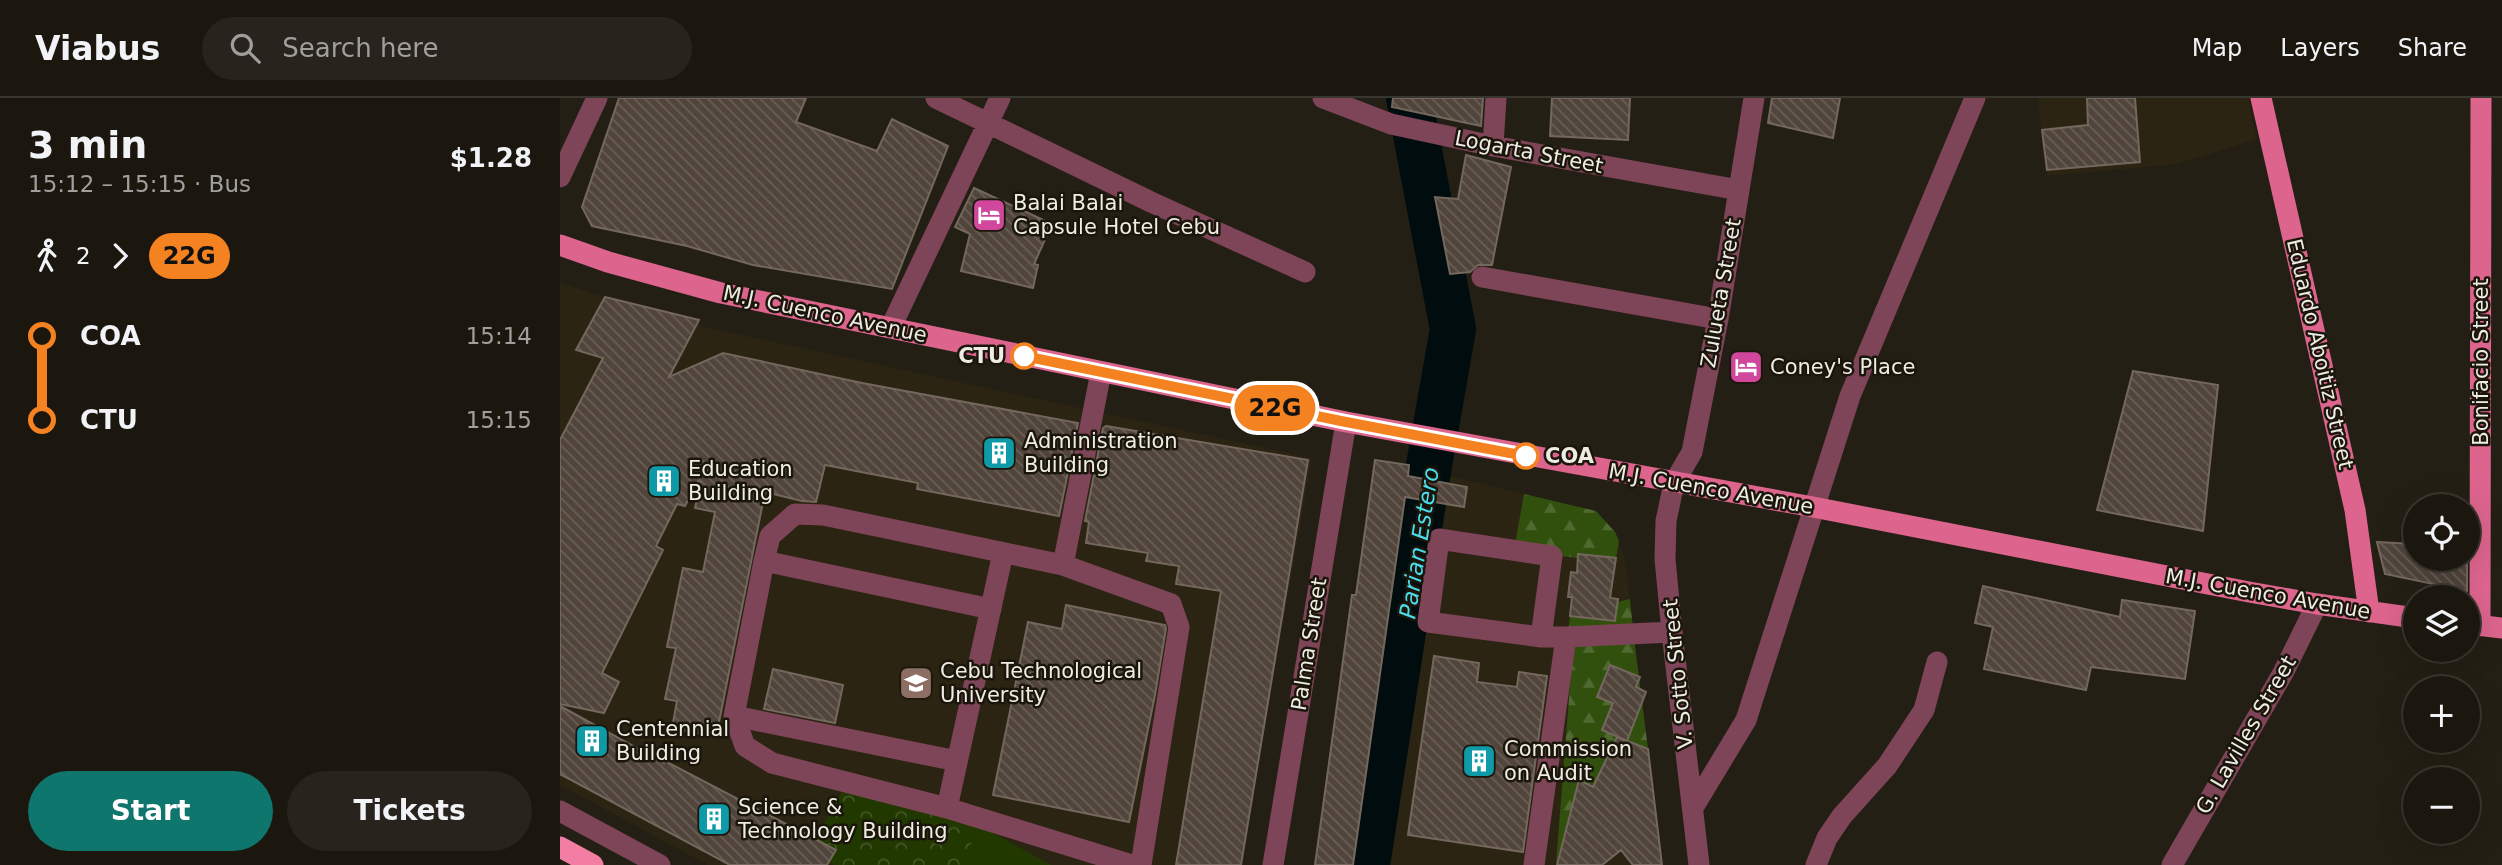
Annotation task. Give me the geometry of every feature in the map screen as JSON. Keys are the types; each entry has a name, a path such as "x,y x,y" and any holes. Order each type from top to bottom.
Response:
{"highway":[{"path":"560,847 593,865"}],"main road":[{"name":"Eduardo Aboitiz Street","path":"2261,98 2355,510 2369,612"},
{"name":"Bonifacio Street","path":"2475,585 2482,98"},
{"name":"M.J. Cuenco Avenue","path":"560,245 608,262 721,293 1346,422 1813,507 2317,604 2403,616"},
{"path":"2480,626 2502,628"}],"street":[{"path":"560,177 597,98"},
{"path":"936,98 1151,202 1306,272"},
{"path":"891,327 1000,98"},
{"name":"Logarta Street","path":"1323,98 1391,124 1493,146 1739,190"},
{"path":"1493,146 1496,98"},
{"name":"Zulueta Street","path":"1674,483 1692,452 1718,319 1754,98"},
{"path":"1694,806 1746,720 1850,396 1975,98"},
{"path":"1482,277 1718,319"},
{"path":"1063,565 1101,372"},
{"name":"Palma Street","path":"1273,865 1346,422"},
{"name":"V. Sotto Street","path":"1674,483 1666,521 1665,559 1699,865"},
{"path":"1132,865 947,808 772,763 745,746 734,716 770,536 795,514 823,515 1063,565 1171,604 1179,627 1141,865"},
{"path":"1541,637 1552,556 1439,540 1428,622 1541,637 1672,632"},
{"path":"947,808 1003,553"},
{"path":"764,561 991,609"},
{"name":"G. Lavilles Street","path":"2172,865 2283,673 2317,604"},
{"path":"1534,865 1566,637"},
{"path":"1816,865 1827,838 1842,816 1887,766 1924,710 1937,662"},
{"path":"734,716 957,761"},
{"path":"560,811 660,865"}],"shaded area":[{"path":"2038,98 2248,98 2257,139 2177,164 2047,176"},
{"name":"Cebu Technological University","path":"560,283 699,326 1312,458 1241,865 708,865 560,785"},
{"path":"1436,473 1596,511 1615,532 1625,558 1662,865 1373,865"}],"green space":[{"path":"1409,465 1436,473 1435,481 1373,865 1354,865"},
{"path":"1524,494 1596,511 1615,532 1619,541 1616,558 1579,554 1578,558 1514,550"},
{"path":"1630,599 1633,629 1568,633 1570,616 1615,621 1618,602"},
{"path":"1634,639 1648,749 1617,737 1593,787 1579,780 1556,865 1573,646"},
{"path":"843,790 981,826 960,865 834,865 829,862 815,840"},
{"path":"981,826 1051,865 960,865"}],"building":[{"path":"619,98 806,98 796,122 877,151 892,119 948,146 892,289 753,265 687,246 592,226 582,207"},
{"path":"1393,98 1483,98 1481,126 1392,107"},
{"path":"1552,98 1630,98 1628,140 1550,136"},
{"path":"1772,98 1840,98 1833,138 1768,123"},
{"path":"2087,98 2135,98 2140,162 2047,170 2042,130 2088,125"},
{"path":"1466,155 1511,167 1492,265 1478,265 1470,272 1450,274 1435,197 1458,199"},
{"path":"974,188 1052,224 1034,264 1038,265 1033,288 961,271 970,234 955,227"},
{"path":"605,297 699,320 669,377 723,353 862,383 1078,423 1059,516 917,489 918,483 825,465 816,502 765,492 716,737 672,728 677,701 665,699 676,648 667,647 683,568 703,572 715,512 695,508 701,482 698,481 685,506 677,504 656,546 663,550 602,673 619,682 604,713 560,704 560,440 603,358 576,350"},
{"path":"2133,371 2218,385 2203,531 2097,510"},
{"path":"1106,426 1308,460 1241,865 1176,865 1221,591 1176,584 1179,566 1146,561 1148,553 1086,543 1089,522 1085,521 1103,428"},
{"path":"1375,460 1409,465 1408,476 1467,487 1464,507 1405,497 1353,865 1315,865 1352,595 1356,595"},
{"path":"2377,542 2403,543 2403,571 2467,571 2467,585 2438,585 2385,574"},
{"path":"1578,554 1616,558 1610,598 1618,599 1615,621 1570,616 1572,597 1568,597 1571,572 1577,573"},
{"path":"1983,586 2120,617 2122,600 2195,611 2185,679 2091,667 2086,690 1984,669 1993,627 1975,623"},
{"path":"1066,605 1165,625 1166,628 1129,822 993,795 1028,622 1062,629"},
{"name":"Commission on Audit","path":"1434,656 1479,663 1477,682 1517,687 1519,672 1547,676 1523,852 1408,835"},
{"path":"1610,665 1640,677 1636,687 1646,692 1627,741 1602,730 1613,703 1597,697"},
{"path":"773,669 843,685 835,723 764,709"},
{"path":"560,706 664,763 665,761 836,850 827,865 730,865 560,774"},
{"path":"1617,737 1648,749 1662,865 1633,865 1621,850 1602,865 1557,865 1579,780 1593,787"}],"waterway":[{"name":"Parian Estero","path":"1367,865 1427,477 1453,329 1409,98"}],"bus line":[{"name":"22G","path":"1024,356 1526,456"}],"place":[{"name":"Balai Balai Capsule Hotel Cebu","path":"989,215"},
{"name":"CTU","path":"1024,356"},
{"name":"Coney's Place","path":"1746,367"},
{"name":"Administration Building","path":"999,453"},
{"name":"COA","path":"1526,456"},
{"name":"Education Building","path":"664,481"},
{"name":"Cebu Technological University","path":"916,683"},
{"name":"Centennial Building","path":"592,741"},
{"name":"Commission on Audit","path":"1479,761"},
{"name":"Science & Technology Building","path":"714,819"}]}
